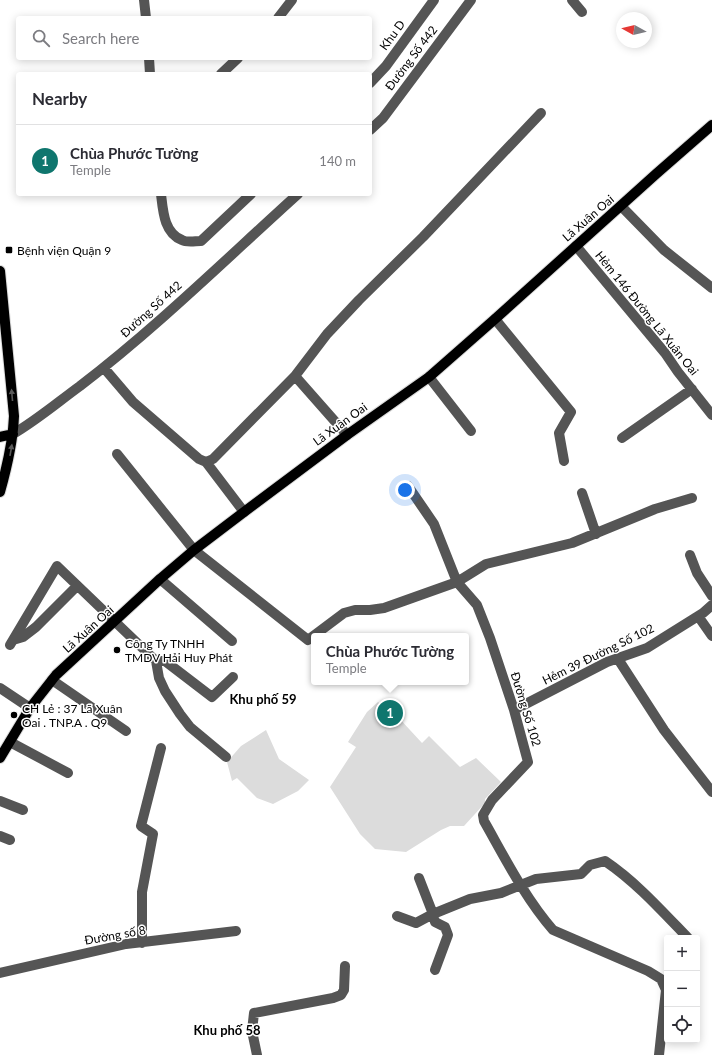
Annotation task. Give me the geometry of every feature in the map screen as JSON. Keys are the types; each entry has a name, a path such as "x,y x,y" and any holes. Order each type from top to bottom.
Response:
{"main road":[{"name":"Lã Xuân Oai","path":"0,758 30,708 52,680 69,662 116,621 160,579 194,550 244,512 429,376 712,125"},
{"path":"0,271 14,416 9,460 0,492"},
{"path":"0,437 13,434"}],"street":[{"path":"144,0 146,16"},
{"path":"280,16 292,0"},
{"name":"Khu D","path":"372,81 386,66 434,0"},
{"name":"Đường Số 442","path":"372,128 383,118 471,0"},
{"path":"572,0 582,12"},
{"path":"149,60 150,72"},
{"path":"223,72 236,60"},
{"path":"206,462 213,459 295,376 326,334 423,237 541,113"},
{"path":"161,196 163,217 174,236 183,241 190,242 201,241 249,196"},
{"name":"Đường Số 442","path":"13,434 30,424 104,368 145,333 296,196"},
{"path":"622,206 664,250 712,288"},
{"name":"Hẻm 146 Đường Lã Xuân Oai","path":"576,246 665,353 712,415"},
{"path":"495,319 571,412 559,434 564,461"},
{"path":"104,368 133,402 199,459 206,462 244,512"},
{"path":"295,376 347,435"},
{"path":"429,376 471,431"},
{"path":"622,438 692,389"},
{"path":"117,454 194,550 308,640 311,638"},
{"name":"Đường Số 102","path":"408,486 434,524 457,582 477,605 490,638 514,710 528,762 485,809 483,815 484,821 521,885 553,930 648,971 661,979 666,990 659,1055"},
{"path":"582,493 596,534"},
{"path":"317,633 344,613 355,610 384,608 457,582 486,564 572,543 656,509 692,498"},
{"path":"690,555 697,573 712,596"},
{"path":"77,586 36,627 23,637 12,642 57,566 156,660 159,678 165,691 180,714 190,727 226,758"},
{"path":"160,579 232,641"},
{"name":"Hẻm 39 Đường Số 102","path":"514,710 607,662 647,648 712,606"},
{"path":"698,616 712,636"},
{"path":"618,659 664,730 712,792"},
{"path":"156,660 165,661 212,697 233,677"},
{"path":"52,680 126,731"},
{"path":"0,688 30,708"},
{"path":"10,742 68,773"},
{"path":"142,943 142,892 153,834 141,826 161,748"},
{"path":"0,801 23,810"},
{"path":"397,916 416,923 433,914 470,899 501,893 536,879 581,874 590,865 605,861 622,873 648,896 685,935"},
{"path":"419,878 435,922 445,927 448,935 435,970"},
{"name":"Đường số 8","path":"0,973 126,944 236,931"},
{"path":"257,1055 252,1031 254,1013 341,995 344,990 345,966"}],"shaded area":[{"path":"378,702 398,717 422,743 429,736 460,767 476,758 501,782 485,799 485,803 464,826 450,826 441,830 406,852 375,849 360,834 330,787 356,747 348,742 367,712"},
{"path":"266,730 279,759 309,780 298,791 273,804 257,798 237,778 232,781 227,762 241,746"}],"place":[{"name":"Bệnh viện Quận 9","path":"9,250"},
{"name":"Công Ty TNHH TMDV Hải Huy Phát","path":"117,650"},
{"name":"Chùa Phước Tường","path":"390,713"},
{"name":"CH Lẻ : 37 Lã Xuân Oai . TNP.A . Q9","path":"14,715"}],"district":[{"name":"Khu phố 59","path":"263,699"},
{"name":"Khu phố 58","path":"227,1030"}]}
